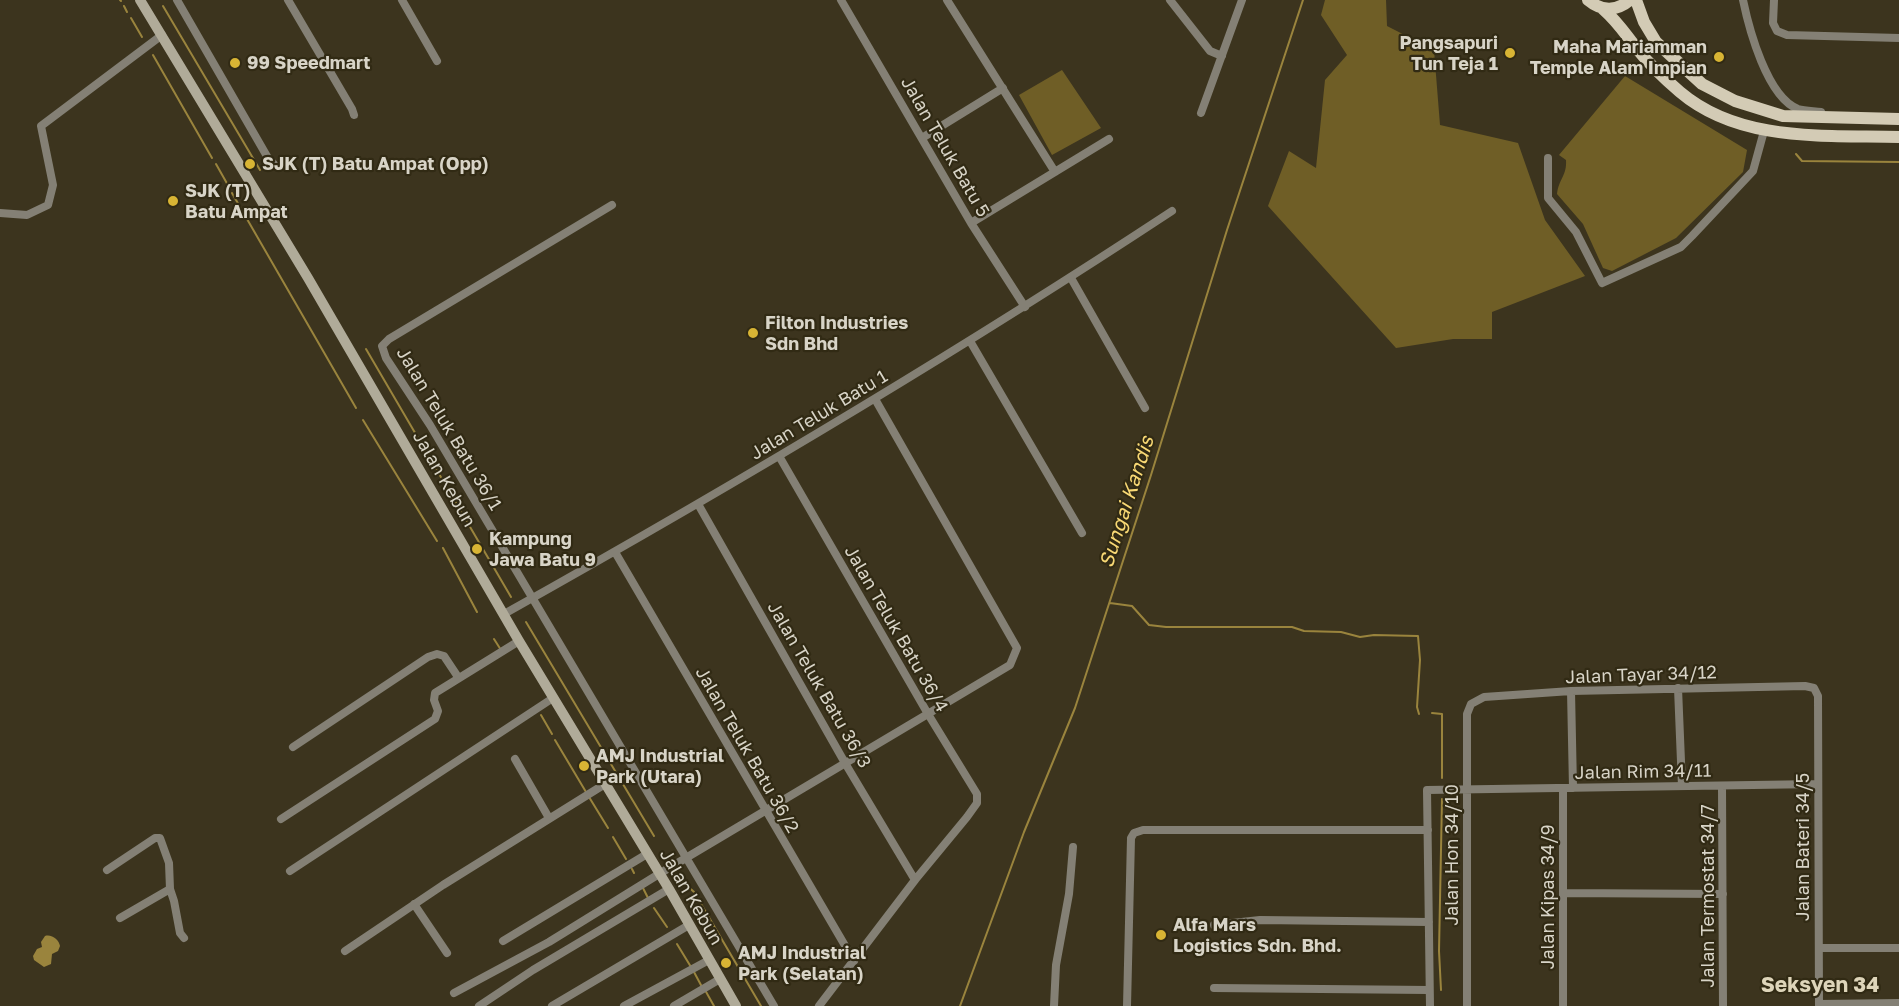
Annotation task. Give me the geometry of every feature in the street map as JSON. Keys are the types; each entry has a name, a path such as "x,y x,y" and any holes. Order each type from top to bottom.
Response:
{"main road":[{"name":"Jalan Kebun","path":"140,0 308,279 519,641 669,889 736,1006"},
{"path":"1588,0 1619,22 1639,51 1681,93 1703,108 1734,123 1764,131 1794,134 1899,137"},
{"path":"1603,9 1620,7 1629,0"},
{"path":"1636,0 1644,22 1656,42 1702,84 1735,101 1783,116 1899,119"}],"street":[{"path":"177,0 268,158 274,164"},
{"path":"288,0 354,115"},
{"path":"402,0 437,61"},
{"name":"Jalan Teluk Batu 5","path":"842,0 972,222 1025,307"},
{"path":"947,0 1055,172"},
{"path":"1170,0 1210,51 1222,56"},
{"path":"1201,113 1242,0"},
{"path":"1743,0 1749,27 1762,62 1773,86 1788,102 1798,108 1860,118"},
{"path":"1774,0 1773,23 1777,31 1787,35 1899,38"},
{"path":"0,213 27,215 48,205 53,185 41,126 162,35"},
{"path":"922,138 1003,88"},
{"path":"1548,158 1548,198 1576,232 1602,283 1681,247 1752,171 1764,131"},
{"path":"972,222 1109,139"},
{"name":"Jalan Teluk Batu 36/1","path":"612,205 398,334 382,346 386,358 430,425 688,857 774,1006"},
{"name":"Jalan Teluk Batu 1","path":"504,614 698,504 875,399 1071,278 1172,211"},
{"path":"1071,278 1145,408"},
{"path":"970,341 1082,533"},
{"path":"454,993 549,942 1010,665 1017,648 875,399"},
{"name":"Jalan Teluk Batu 36/4","path":"779,456 928,714 977,794 977,803 967,817 915,880"},
{"name":"Jalan Teluk Batu 36/3","path":"698,504 845,763 915,880"},
{"name":"Jalan Teluk Batu 36/2","path":"615,552 854,961"},
{"path":"281,819 435,719 438,711 434,700 435,693 519,641"},
{"path":"293,747 428,657 436,654 444,656 458,677"},
{"name":"Jalan Tayar 34/12","path":"1471,704 1484,698 1571,692 1678,688 1805,686 1814,688"},
{"path":"1678,688 1682,786"},
{"name":"Jalan Bateri 34/5","path":"1814,688 1818,696 1819,1005"},
{"path":"1571,692 1573,788"},
{"path":"290,871 553,698"},
{"name":"Jalan Hon 34/10","path":"1467,1006 1467,714 1471,704"},
{"path":"515,759 549,818"},
{"path":"345,951 414,904 605,783"},
{"name":"Jalan Rim 34/11","path":"1428,830 1427,790 1818,784"},
{"name":"Jalan Termostat 34/7","path":"1722,786 1724,1006"},
{"name":"Jalan Kipas 34/9","path":"1563,788 1563,1006"},
{"path":"1127,1006 1131,838 1134,833 1143,830 1428,830 1430,1006"},
{"path":"106,870 155,838 160,838 169,863 170,889 180,933 184,938"},
{"path":"1054,1006 1056,965 1069,894 1073,847"},
{"path":"503,941 647,854"},
{"path":"819,1006 915,880"},
{"path":"120,918 170,889"},
{"path":"479,1006 533,970 669,889"},
{"path":"1563,893 1723,894"},
{"path":"414,904 447,953"},
{"path":"1214,925 1260,920 1429,922"},
{"path":"552,1006 689,925"},
{"path":"1819,948 1899,948"},
{"path":"624,1006 709,960"},
{"path":"674,1006 720,980"},
{"path":"1214,988 1430,990"},
{"path":"1819,1005 1899,1003"}],"shaded area":[{"path":"1325,0 1386,0 1387,26 1434,50 1440,125 1518,143 1545,220 1585,276 1492,312 1492,339 1453,339 1396,348 1268,206 1289,151 1316,168 1325,80 1347,55 1321,15"},
{"path":"1062,70 1101,128 1052,155 1019,95"},
{"path":"1625,76 1747,150 1743,172 1676,238 1612,271 1603,268 1583,224 1557,194 1566,165 1566,160 1559,155"},
{"path":"45,936 55,938 60,946 58,951 52,954 51,964 44,967 34,960 33,956 37,949 42,947 41,942"}],"waterway":[{"name":"Sungai Kandis","path":"960,1006 1024,832 1075,708 1151,475 1227,230 1303,0"},
{"path":"124,6 127,12"},
{"path":"163,6 260,170"},
{"path":"131,18 142,37"},
{"path":"153,55 212,158"},
{"path":"1796,154 1802,161 1899,162"},
{"path":"216,164 229,187"},
{"path":"232,193 356,408"},
{"path":"366,349 511,597"},
{"path":"363,420 437,541"},
{"path":"443,548 477,612"},
{"path":"1110,603 1132,606 1149,625 1166,627 1292,627 1304,631 1341,632 1360,637 1418,636 1420,660 1417,707 1419,714"},
{"path":"526,622 654,836"},
{"path":"494,639 501,650"},
{"path":"1432,713 1442,714 1442,778"},
{"path":"541,715 552,734"},
{"path":"555,740 586,792"},
{"path":"589,797 608,828"},
{"path":"1441,990 1439,951 1442,799"},
{"path":"613,837 626,859"},
{"path":"632,869 634,873"},
{"path":"680,879 694,892 761,1006"},
{"path":"643,888 648,898"},
{"path":"654,908 667,927"},
{"path":"677,944 691,967"},
{"path":"694,972 702,987"},
{"path":"705,990 714,1006"}],"place":[{"name":"Pangsapuri Tun Teja 1","path":"1510,53"},
{"name":"Maha Mariamman Temple Alam Impian","path":"1719,57"},
{"name":"99 Speedmart","path":"235,63"},
{"name":"SJK (T) Batu Ampat (Opp)","path":"250,164"},
{"name":"SJK (T) Batu Ampat","path":"173,201"},
{"name":"Filton Industries Sdn Bhd","path":"753,333"},
{"name":"Kampung Jawa Batu 9","path":"477,549"},
{"name":"AMJ Industrial Park (Utara)","path":"584,766"},
{"name":"Alfa Mars Logistics Sdn. Bhd.","path":"1161,935"},
{"name":"AMJ Industrial Park (Selatan)","path":"726,963"}],"district":[{"name":"Seksyen 34","path":"1820,985"}]}
